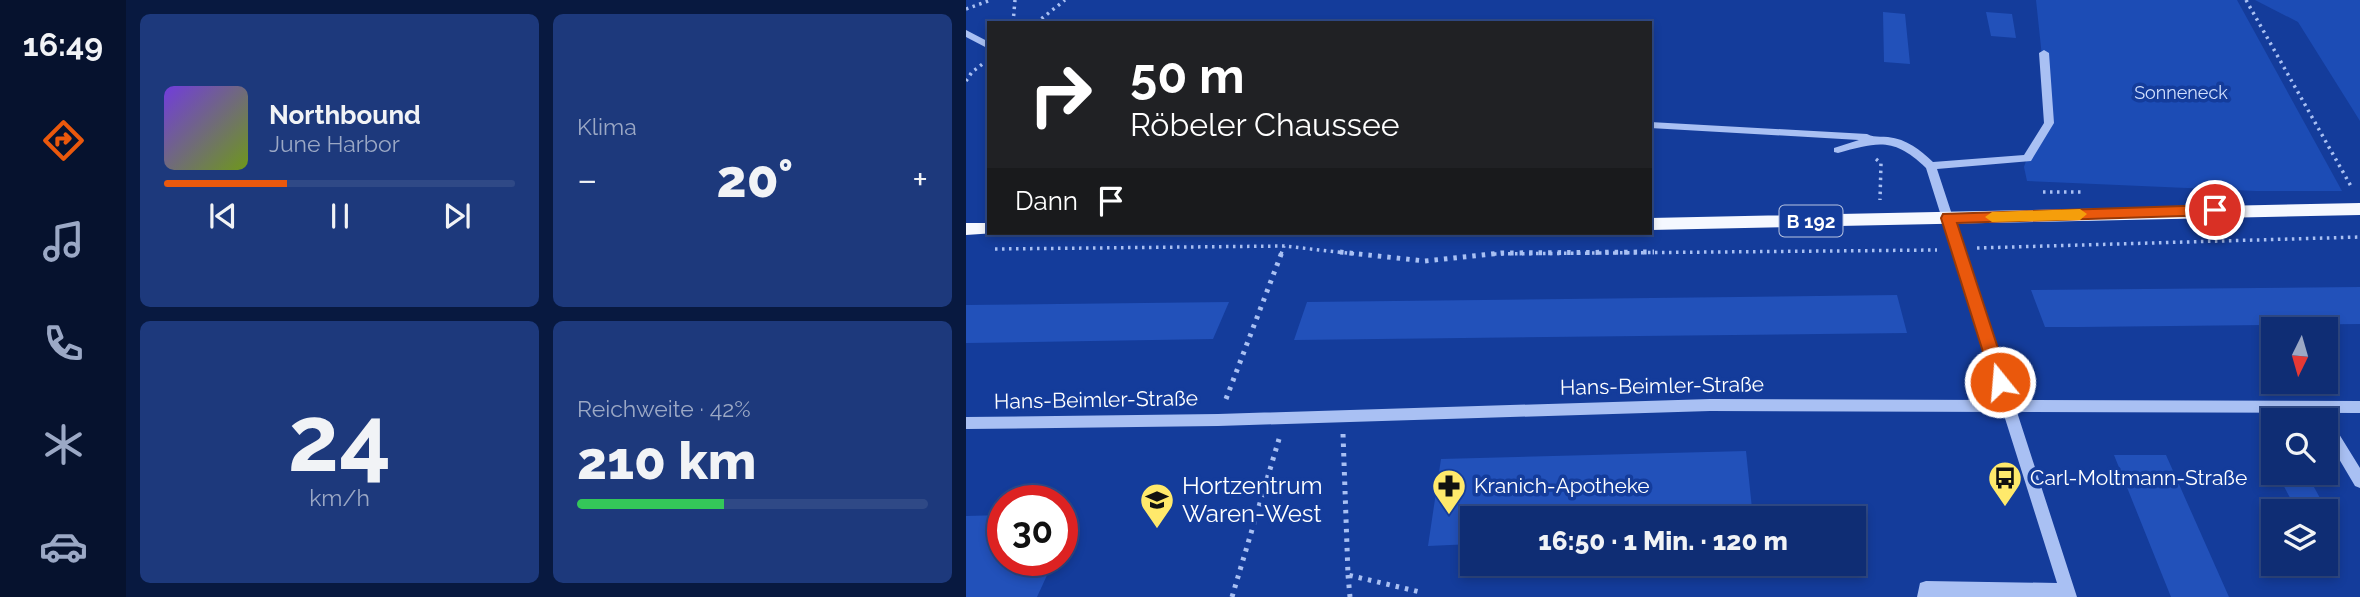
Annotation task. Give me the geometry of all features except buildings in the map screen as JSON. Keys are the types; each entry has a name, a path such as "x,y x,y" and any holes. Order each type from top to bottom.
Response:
{"main road":[{"name":"B 192","path":"1652,224 1948,218 2359,204"},
{"path":"966,229 987,229"}],"street":[{"path":"966,33 987,45"},
{"path":"1652,125 1874,138 1906,146 1931,166 2068,594 1926,589 1925,597"},
{"path":"1838,150 1874,138"},
{"name":"Hans-Beimler-Straße","path":"966,423 1218,420 1710,405 2008,406 2261,413"},
{"name":"Hans-Beimler-Straße","path":"2338,411 2360,407"},
{"path":"2338,445 2360,481"}],"lane":[{"path":"1931,166 2027,158 2049,123 2044,53"}],"path":[{"path":"966,9 990,0"},
{"path":"1013,21 1015,0"},
{"path":"1039,21 1065,0"},
{"path":"2246,0 2359,204"},
{"path":"966,81 971,72 987,61"},
{"path":"1858,143 1881,163 1880,200 1894,251"},
{"path":"994,249 1284,246 1425,261 1501,253 1894,251 2360,237"},
{"path":"1218,420 1284,246"},
{"path":"1342,416 1350,597"},
{"path":"1232,597 1286,418"},
{"path":"1348,575 1420,592"}],"green space":[{"name":"Sonneneck","path":"2036,0 2237,0 2342,191 2256,191 2027,181 2024,167 2027,158 2049,123"},
{"path":"2255,0 2360,0 2360,121 2298,22"}],"slow traffic":[{"path":"1992,217 2080,214"}],"place":[{"name":"Carl-Moltmann-Straße","path":"2005,508"},
{"name":"Kranich-Apotheke","path":"1449,516"},
{"name":"Hortzentrum Waren-West","path":"1157,530"}],"route":[{"path":"2000,382 1948,218 2215,210"}]}
